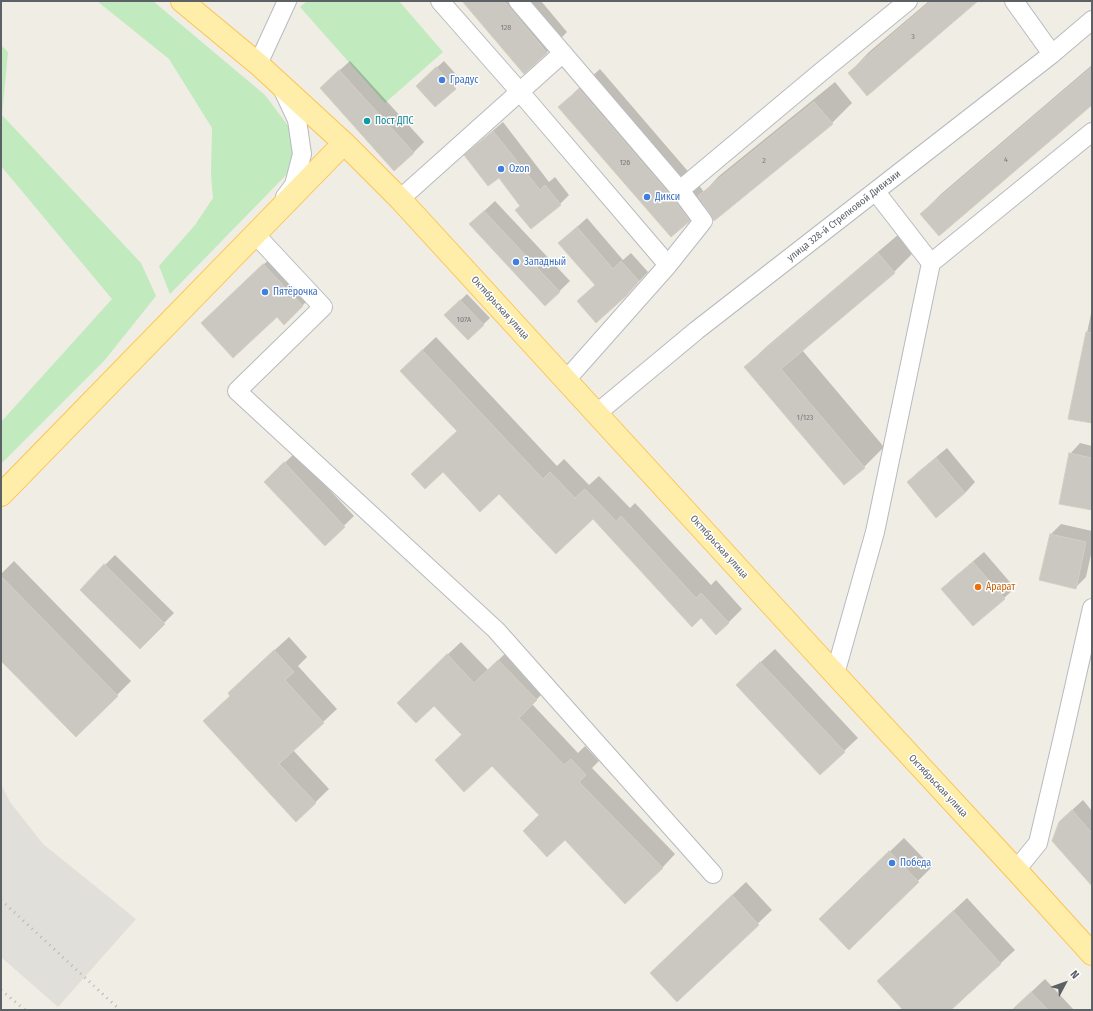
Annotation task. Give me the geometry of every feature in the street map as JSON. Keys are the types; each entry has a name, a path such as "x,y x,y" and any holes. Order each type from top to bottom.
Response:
{"main road":[{"name":"Октябрьская улица","path":"182,1 258,64 344,143 400,199 1092,954"},
{"path":"1,495 344,143"}],"street":[{"path":"258,64 287,1"},
{"path":"440,1 668,265"},
{"path":"518,1 680,190 703,221 668,265 566,380"},
{"path":"680,190 826,67 908,1"},
{"path":"1014,1 1052,54"},
{"name":"улица 328-й Стрелковой Дивизии","path":"596,414 697,330 1052,54 1092,20"},
{"path":"400,199 563,53"},
{"path":"280,84 297,120 302,154 294,185 262,226 323,307 237,391 496,630 713,874"},
{"path":"835,674 875,532 931,263 1092,132"},
{"path":"876,192 931,263"},
{"path":"1016,870 1038,842 1092,608"}],"shaded area":[{"path":"1,784 10,802 43,844 136,919 58,1007 1,957"}],"green space":[{"path":"97,1 153,1 265,95 289,127 296,153 291,170 170,294 159,266 195,225 213,198 211,174 212,128 169,59"},
{"path":"307,1 399,1 443,52 385,103 300,7"},
{"path":"1,45 8,52 2,115 141,263 156,296 104,361 1,464 1,422 112,299 1,166"}],"building":[{"path":"462,1 504,1 547,53 524,74"},
{"path":"931,1 978,1 867,96 848,73"},
{"path":"436,67 456,89 435,107 416,86"},
{"path":"1092,67 1092,105 939,236 920,214"},
{"name":"Пост ДПС","path":"339,70 414,153 394,171 320,88"},
{"path":"579,89 672,197 690,221 671,237 558,107"},
{"path":"814,102 833,124 714,221 698,196"},
{"path":"493,131 540,190 545,185 561,205 531,229 515,210 520,206 499,178 488,186 464,155"},
{"path":"484,211 560,292 545,306 469,224"},
{"path":"577,227 613,269 621,261 639,281 626,296 596,323 577,301 595,285 558,243"},
{"path":"878,253 895,273 781,369 865,468 844,485 744,367"},
{"path":"263,264 303,306 284,325 277,317 233,358 201,323"},
{"path":"460,300 484,325 468,340 444,315"},
{"path":"1086,332 1092,333 1092,423 1068,419"},
{"path":"422,350 543,479 550,472 575,498 585,489 616,521 621,516 696,598 701,593 729,623 716,635 701,618 692,627 593,519 556,554 499,494 480,512 443,472 425,489 411,474 457,431 400,371"},
{"path":"1069,453 1092,458 1092,510 1059,504"},
{"path":"936,458 965,493 936,518 907,482"},
{"path":"284,462 345,527 325,546 264,482"},
{"path":"1050,534 1086,542 1076,589 1039,580"},
{"path":"973,562 1005,599 973,626 941,589"},
{"path":"104,564 165,624 140,649 80,590"},
{"path":"1,576 118,696 76,737 1,661"},
{"path":"274,650 294,672 285,680 324,723 279,764 316,803 296,822 203,721 230,696 228,693"},
{"path":"447,654 474,683 498,660 537,700 519,718 564,765 571,759 586,775 579,782 663,868 625,904 565,840 547,857 523,831 539,815 492,766 464,792 435,760 462,735 434,706 416,723 397,703"},
{"path":"760,662 845,752 820,775 736,685"},
{"path":"1072,810 1092,833 1092,886 1052,841 1059,822"},
{"path":"889,851 919,882 849,950 819,919"},
{"path":"732,895 759,925 677,1002 650,973"},
{"path":"953,911 1001,964 951,1010 903,1010 877,981"},
{"path":"1031,992 1048,1010 1012,1010"}],"railway":[{"path":"1,900 120,1010"},
{"path":"1,990 25,1010"}],"place":[{"name":"Градус","path":"442,80"},
{"name":"Пост ДПС","path":"367,121"},
{"name":"Ozon","path":"501,169"},
{"name":"Дикси","path":"647,197"},
{"name":"Западный","path":"516,262"},
{"name":"Пятёрочка","path":"265,292"},
{"name":"Арарат","path":"978,587"},
{"name":"Победа","path":"892,863"}]}
